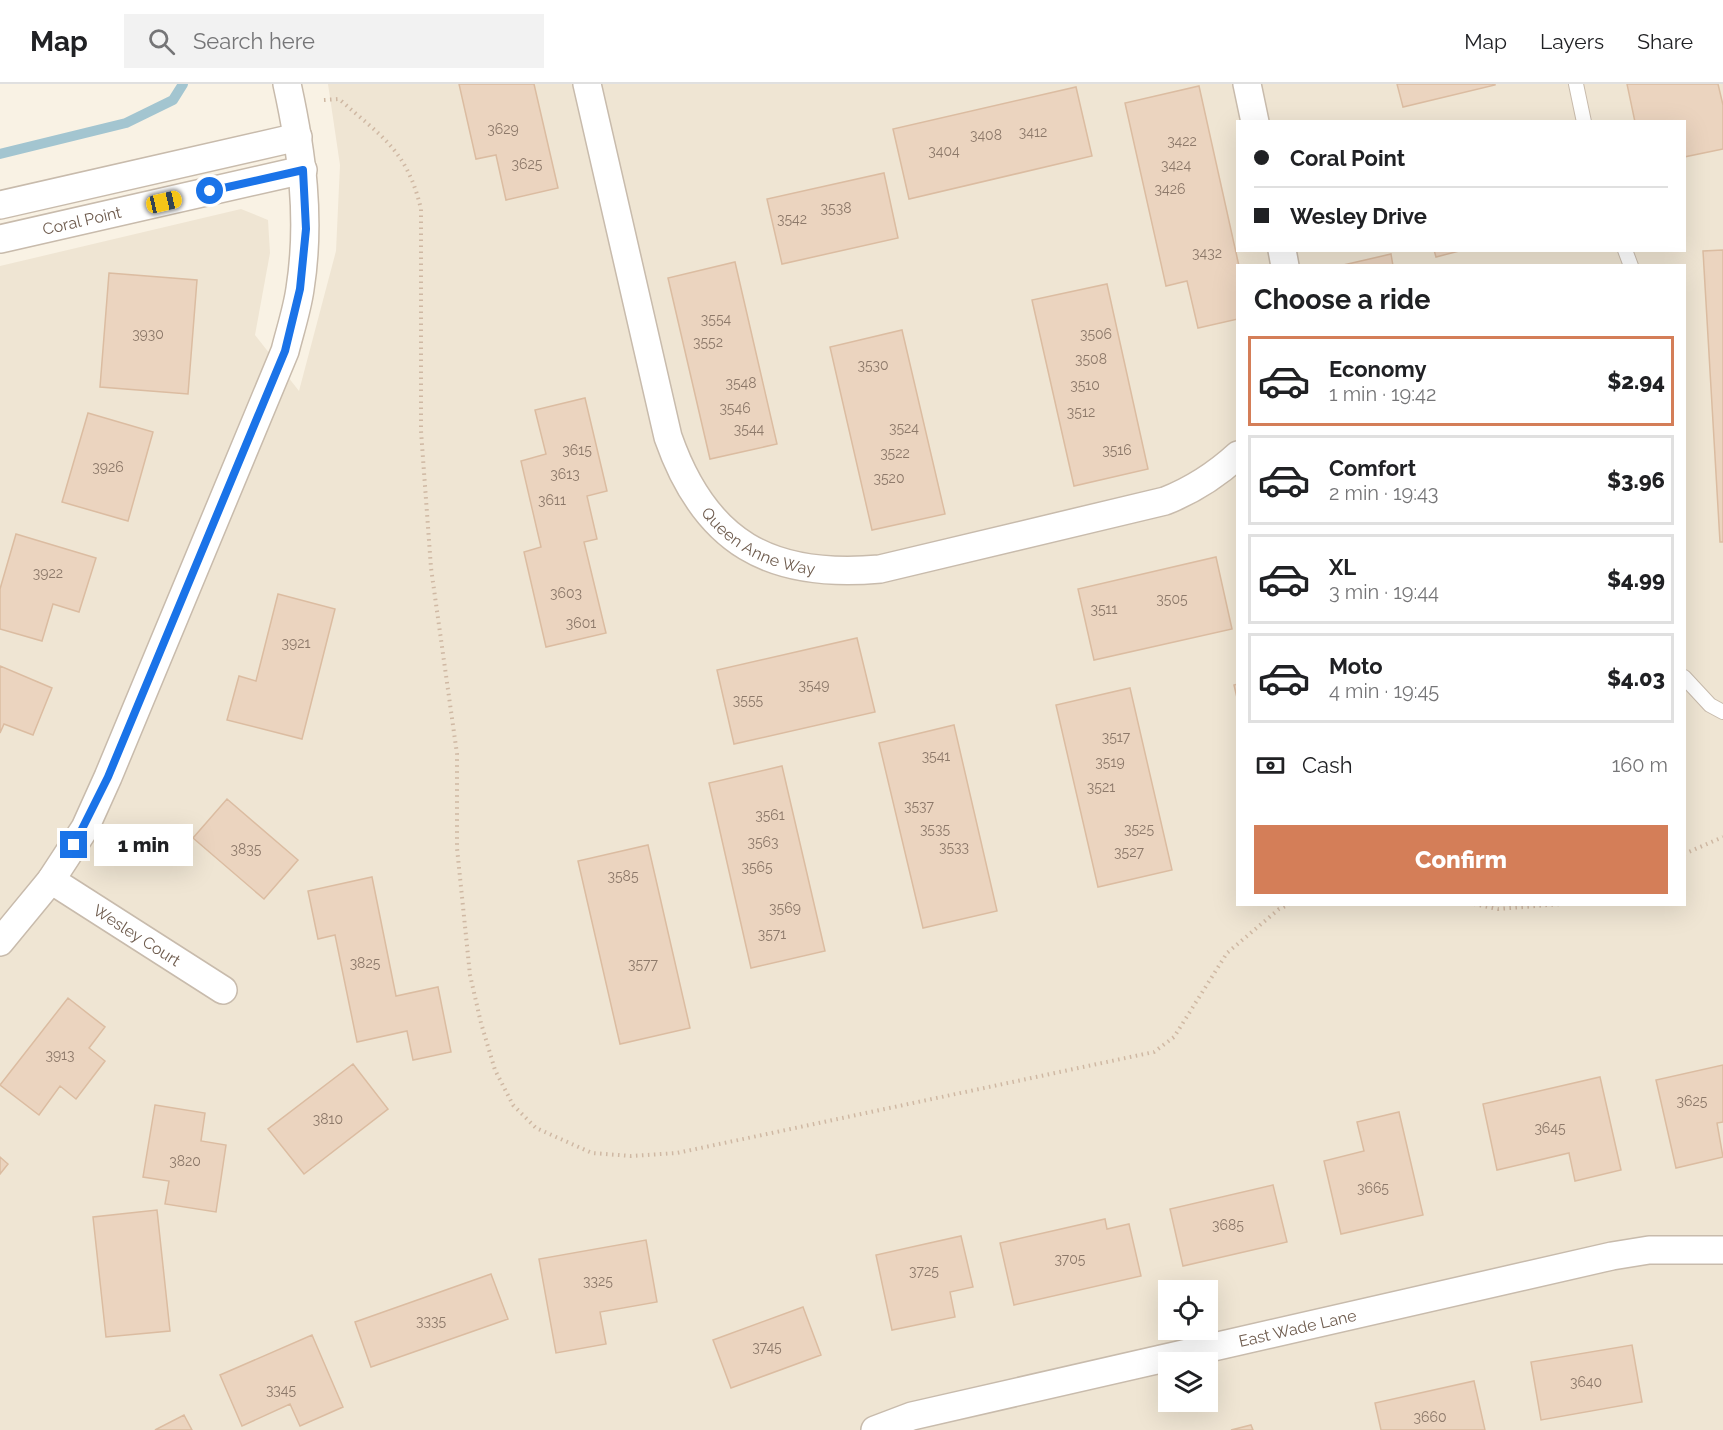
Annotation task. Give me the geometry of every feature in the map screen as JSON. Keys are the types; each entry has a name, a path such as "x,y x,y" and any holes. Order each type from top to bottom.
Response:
{"street":[{"path":"0,942 51,880 85,828 285,351 300,289 306,229 303,170 286,84"},
{"name":"Queen Anne Way","path":"587,84 668,437 681,473 702,507 745,546 776,561 810,570 843,572 880,569 1164,501 1191,491 1236,457"},
{"path":"1246,84 1254,120"},
{"name":"Coral Point","path":"0,205 298,137"},
{"name":"Coral Point","path":"0,239 303,170"},
{"name":"Wesley Court","path":"51,880 223,990"},
{"name":"East Wade Lane","path":"876,1430 912,1416 1612,1256 1649,1250 1723,1250"}],"lane":[{"path":"1576,84 1584,120"},
{"path":"1686,679 1710,705 1723,712"}],"path":[{"path":"324,100 339,99 394,147 414,181 421,209 421,430 432,579 457,754 458,848 470,975 495,1070 513,1105 536,1128 592,1154 631,1156 677,1153 1154,1052 1174,1037 1227,953 1286,906"},
{"path":"1686,853 1723,837"},
{"path":"1484,906 1498,909 1536,906"}],"shaded area":[{"path":"328,84 1723,84 1723,1430 0,1430 0,266 241,209 268,220 270,253 255,335 299,391 336,251 340,165"}],"building":[{"path":"459,84 534,84 558,188 506,200 496,155 476,159"},
{"path":"1397,84 1495,84 1495,85 1403,107"},
{"path":"1627,84 1718,84 1723,105 1723,149 1686,157 1686,120 1635,120"},
{"path":"1199,86 1239,264 1236,264 1236,319 1198,328 1187,281 1166,286 1125,103"},
{"path":"1076,87 1092,156 909,199 893,129"},
{"path":"884,173 898,238 782,264 767,199"},
{"path":"1723,250 1723,542 1720,542 1703,251"},
{"path":"1435,252 1455,252 1436,257"},
{"path":"1391,254 1393,264 1348,264"},
{"path":"735,262 777,444 710,459 668,278"},
{"path":"109,273 197,280 188,394 100,387"},
{"path":"1107,284 1148,469 1074,486 1032,300"},
{"path":"902,330 945,514 872,530 830,347"},
{"path":"585,398 607,491 587,496 597,539 584,542 606,633 546,647 524,552 541,547 521,461 546,454 535,410"},
{"path":"88,413 153,432 128,521 62,502"},
{"path":"16,534 96,558 79,612 53,604 42,641 0,629 0,589"},
{"path":"1216,557 1232,629 1094,660 1078,589"},
{"path":"278,594 335,609 302,739 227,720 239,676 256,681"},
{"path":"857,638 875,712 734,744 717,670"},
{"path":"0,666 52,688 33,735 4,724 0,733"},
{"path":"1130,688 1172,870 1098,887 1056,705"},
{"path":"954,725 997,911 923,928 879,743"},
{"path":"782,766 825,951 751,968 709,783"},
{"path":"227,799 298,860 264,899 193,838"},
{"path":"648,845 690,1028 620,1044 578,861"},
{"path":"372,877 396,996 438,987 451,1052 413,1060 407,1031 357,1042 335,935 318,939 308,891"},
{"path":"68,998 105,1027 89,1048 105,1061 76,1099 60,1086 39,1115 0,1085"},
{"path":"353,1064 388,1109 304,1174 268,1129"},
{"path":"1723,1065 1723,1122 1717,1123 1723,1157 1676,1168 1656,1080"},
{"path":"1600,1077 1621,1170 1575,1181 1569,1153 1497,1170 1483,1104"},
{"path":"155,1105 205,1113 201,1141 226,1145 216,1212 165,1204 169,1181 143,1177"},
{"path":"1399,1112 1423,1215 1341,1234 1324,1161 1364,1151 1357,1122"},
{"path":"0,1157 8,1164 0,1174"},
{"path":"1273,1185 1287,1242 1183,1266 1170,1209"},
{"path":"157,1210 170,1331 106,1337 93,1217"},
{"path":"1105,1219 1107,1229 1129,1224 1141,1276 1014,1305 1000,1243"},
{"path":"961,1236 973,1287 950,1292 955,1317 892,1330 876,1255"},
{"path":"646,1240 657,1302 600,1312 606,1344 556,1353 539,1259"},
{"path":"491,1274 508,1319 371,1367 355,1322"},
{"path":"803,1307 821,1355 731,1388 713,1340"},
{"path":"312,1335 343,1407 300,1426 290,1404 242,1426 220,1375"},
{"path":"1632,1345 1642,1402 1541,1420 1531,1362"},
{"path":"1474,1381 1485,1430 1381,1430 1375,1403"},
{"path":"184,1415 192,1430 155,1430"},
{"path":"1251,1425 1253,1430 1231,1430"}],"waterway":[{"path":"0,154 126,123 173,100 183,84"}],"route":[{"path":"74,845 85,828 108,777 285,351 300,289 306,229 303,170 210,191"}]}
